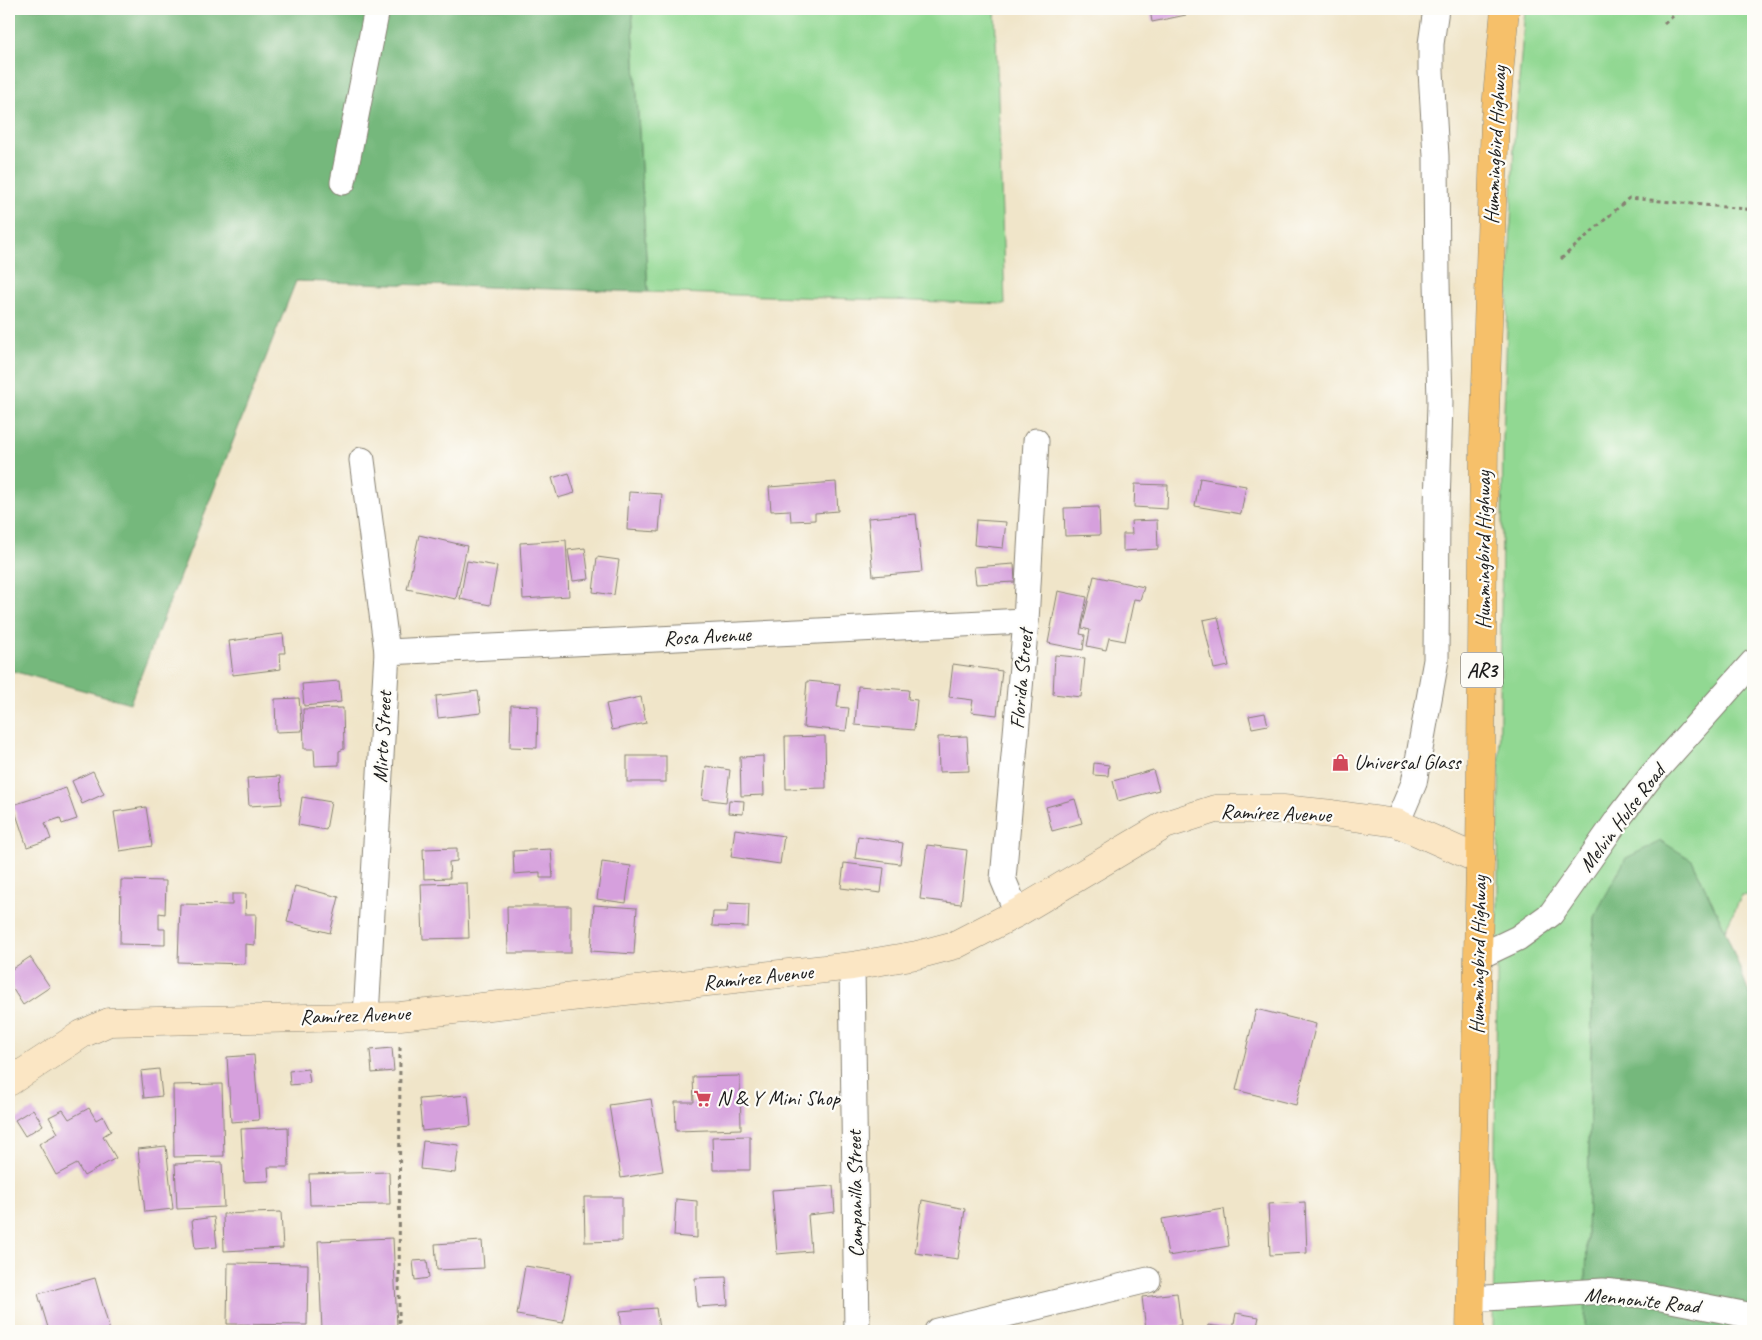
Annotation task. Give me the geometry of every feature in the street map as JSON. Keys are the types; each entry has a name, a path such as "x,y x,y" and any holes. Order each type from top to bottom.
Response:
{"main road":[{"name":"Hummingbird Highway","path":"1470,1331 1480,860 1484,432 1495,119 1505,9"}],"street":[{"path":"343,182 377,9"},
{"path":"1397,823 1414,783 1436,660 1440,403 1436,156 1431,71 1431,44 1436,9"},
{"name":"Florida Street","path":"1017,913 1003,879 1026,621 1036,441"},
{"name":"Mirto Street","path":"362,460 387,652 366,1016"},
{"name":"Rosa Avenue","path":"387,652 1026,621"},
{"name":"Melvin Hulse Road","path":"1478,957 1518,938 1551,914 1651,776 1753,662"},
{"name":"Ramírez Avenue","path":"9,1082 82,1034 109,1022 400,1016 852,966 917,955 955,945 1017,913 1165,825 1215,810 1283,809 1397,823 1480,860"},
{"name":"Campanilla Street","path":"852,966 857,1331"},
{"path":"937,1331 1148,1280"},
{"name":"Mennonite Road","path":"1470,1298 1603,1291 1652,1296 1753,1316"}],"path":[{"path":"1664,24 1681,9"},
{"path":"1560,259 1629,198 1746,208 1753,211"},
{"path":"399,1331 400,1016"}],"green space":[{"path":"9,9 632,9 648,292 296,281 130,703 9,670"},
{"path":"632,9 995,9 1005,304 648,292"},
{"path":"1525,9 1753,9 1753,896 1742,895 1725,930 1692,860 1594,917 1585,1331 1493,1331 1503,437 1514,140"},
{"path":"1661,841 1692,860 1725,930 1753,1003 1753,1331 1585,1331 1594,917 1626,858"}],"building":[{"path":"1150,9 1184,9 1186,15 1152,22"},
{"path":"569,473 575,493 558,498 552,478"},
{"path":"1200,478 1246,486 1241,514 1195,506"},
{"path":"836,482 838,511 815,513 815,520 791,521 790,510 771,511 769,487"},
{"path":"1135,484 1168,485 1167,509 1134,507"},
{"path":"629,492 662,494 659,532 627,530"},
{"path":"1099,507 1100,535 1065,536 1064,508"},
{"path":"916,514 922,572 873,576 868,518"},
{"path":"976,520 1006,522 1003,548 974,545"},
{"path":"1157,520 1158,549 1123,551 1123,534 1132,534 1131,521"},
{"path":"419,535 467,546 456,599 407,589"},
{"path":"566,540 569,596 523,599 520,543"},
{"path":"585,548 589,579 573,581 568,550"},
{"path":"597,557 619,560 614,595 593,592"},
{"path":"467,561 497,566 490,605 460,599"},
{"path":"1014,564 1015,582 976,584 974,567"},
{"path":"1094,576 1144,587 1140,600 1134,599 1125,641 1109,638 1106,650 1087,646 1090,630 1082,628"},
{"path":"1058,591 1087,597 1080,634 1085,635 1083,650 1048,643"},
{"path":"1218,617 1229,666 1214,669 1203,620"},
{"path":"283,634 285,653 280,653 281,669 233,675 229,641"},
{"path":"1055,655 1085,658 1081,697 1053,694"},
{"path":"953,664 1002,671 997,715 971,712 973,700 949,697"},
{"path":"339,681 341,702 304,706 302,684"},
{"path":"807,681 840,684 837,707 849,708 846,731 803,727"},
{"path":"858,686 909,690 908,699 917,700 914,730 855,725"},
{"path":"478,691 481,713 438,718 436,696"},
{"path":"641,697 646,723 612,730 606,704"},
{"path":"299,698 302,731 276,732 275,699"},
{"path":"511,705 538,706 537,748 510,747"},
{"path":"343,708 344,749 339,751 339,765 315,766 314,749 304,749 303,709"},
{"path":"1265,713 1268,725 1252,728 1249,716"},
{"path":"825,736 826,788 786,789 785,737"},
{"path":"967,736 969,771 939,772 938,737"},
{"path":"627,756 666,756 666,782 627,782"},
{"path":"763,756 764,795 741,796 740,757"},
{"path":"1094,763 1109,765 1108,776 1093,775"},
{"path":"706,766 730,770 726,802 702,799"},
{"path":"1153,770 1159,790 1118,801 1113,781"},
{"path":"93,771 104,794 82,804 72,781"},
{"path":"280,776 282,804 249,806 247,778"},
{"path":"66,788 77,819 62,824 60,818 45,823 51,839 27,847 13,805"},
{"path":"302,797 331,802 326,830 298,825"},
{"path":"1075,799 1082,823 1052,831 1046,807"},
{"path":"729,800 744,801 743,814 728,813"},
{"path":"146,807 152,846 120,851 114,812"},
{"path":"735,829 784,836 780,864 731,857"},
{"path":"858,836 903,843 900,864 855,858"},
{"path":"927,845 967,850 961,904 920,899"},
{"path":"457,848 457,861 449,862 450,878 424,879 423,849"},
{"path":"551,849 553,878 540,878 540,872 514,874 513,851"},
{"path":"602,862 631,866 626,903 597,899"},
{"path":"844,863 884,868 881,893 841,888"},
{"path":"121,880 166,881 165,914 159,913 159,929 165,929 165,945 120,944"},
{"path":"467,883 469,938 423,939 421,884"},
{"path":"295,886 339,897 330,933 287,922"},
{"path":"232,894 246,894 245,914 256,914 255,945 245,944 245,964 178,962 180,904 232,905"},
{"path":"728,903 749,904 748,927 712,926 713,912 727,912"},
{"path":"594,905 637,908 634,954 591,951"},
{"path":"507,906 571,906 571,953 508,953"},
{"path":"30,957 50,987 23,1005 9,983 9,971"},
{"path":"1256,1009 1316,1024 1296,1105 1236,1090"},
{"path":"392,1048 394,1071 372,1073 370,1050"},
{"path":"254,1055 259,1120 231,1122 227,1057"},
{"path":"159,1069 162,1096 144,1098 141,1071"},
{"path":"308,1069 310,1083 290,1085 289,1071"},
{"path":"740,1076 741,1129 676,1131 675,1102 694,1102 693,1077"},
{"path":"222,1084 224,1156 174,1157 173,1085"},
{"path":"468,1095 471,1126 422,1131 419,1099"},
{"path":"651,1099 663,1171 621,1178 609,1105"},
{"path":"89,1108 96,1120 103,1116 111,1131 103,1136 116,1158 84,1176 77,1164 56,1175 39,1144 58,1133 49,1117 63,1110 69,1119"},
{"path":"33,1109 43,1125 25,1136 15,1120"},
{"path":"288,1127 289,1167 268,1167 269,1181 244,1182 241,1129"},
{"path":"750,1136 750,1170 713,1170 712,1137"},
{"path":"423,1141 459,1145 455,1173 420,1169"},
{"path":"166,1146 173,1209 145,1212 138,1149"},
{"path":"222,1162 224,1207 177,1209 175,1164"},
{"path":"389,1172 390,1204 310,1205 309,1174"},
{"path":"833,1186 835,1212 808,1215 811,1251 777,1254 772,1190"},
{"path":"584,1197 622,1197 622,1241 585,1242"},
{"path":"676,1199 697,1201 697,1238 674,1236"},
{"path":"922,1200 965,1209 958,1259 915,1253"},
{"path":"1305,1202 1307,1253 1270,1255 1268,1204"},
{"path":"1224,1209 1229,1246 1168,1256 1162,1219"},
{"path":"281,1212 283,1248 224,1251 223,1214"},
{"path":"214,1217 217,1247 195,1249 192,1220"},
{"path":"393,1238 397,1327 322,1330 318,1241"},
{"path":"482,1241 484,1268 437,1270 435,1244"},
{"path":"427,1260 429,1278 415,1280 413,1261"},
{"path":"228,1263 308,1264 307,1325 227,1324"},
{"path":"525,1266 571,1273 563,1323 517,1315"},
{"path":"726,1277 728,1305 697,1307 695,1278"},
{"path":"95,1278 110,1331 49,1331 38,1294"},
{"path":"1177,1293 1181,1325 1146,1330 1142,1297"},
{"path":"656,1308 659,1329 622,1331 620,1311"},
{"path":"1236,1313 1259,1317 1256,1331 1207,1331 1208,1325 1233,1329"}],"place":[{"name":"Universal Glass","path":"1340,762"},
{"name":"N & Y Mini Shop","path":"703,1098"}]}
